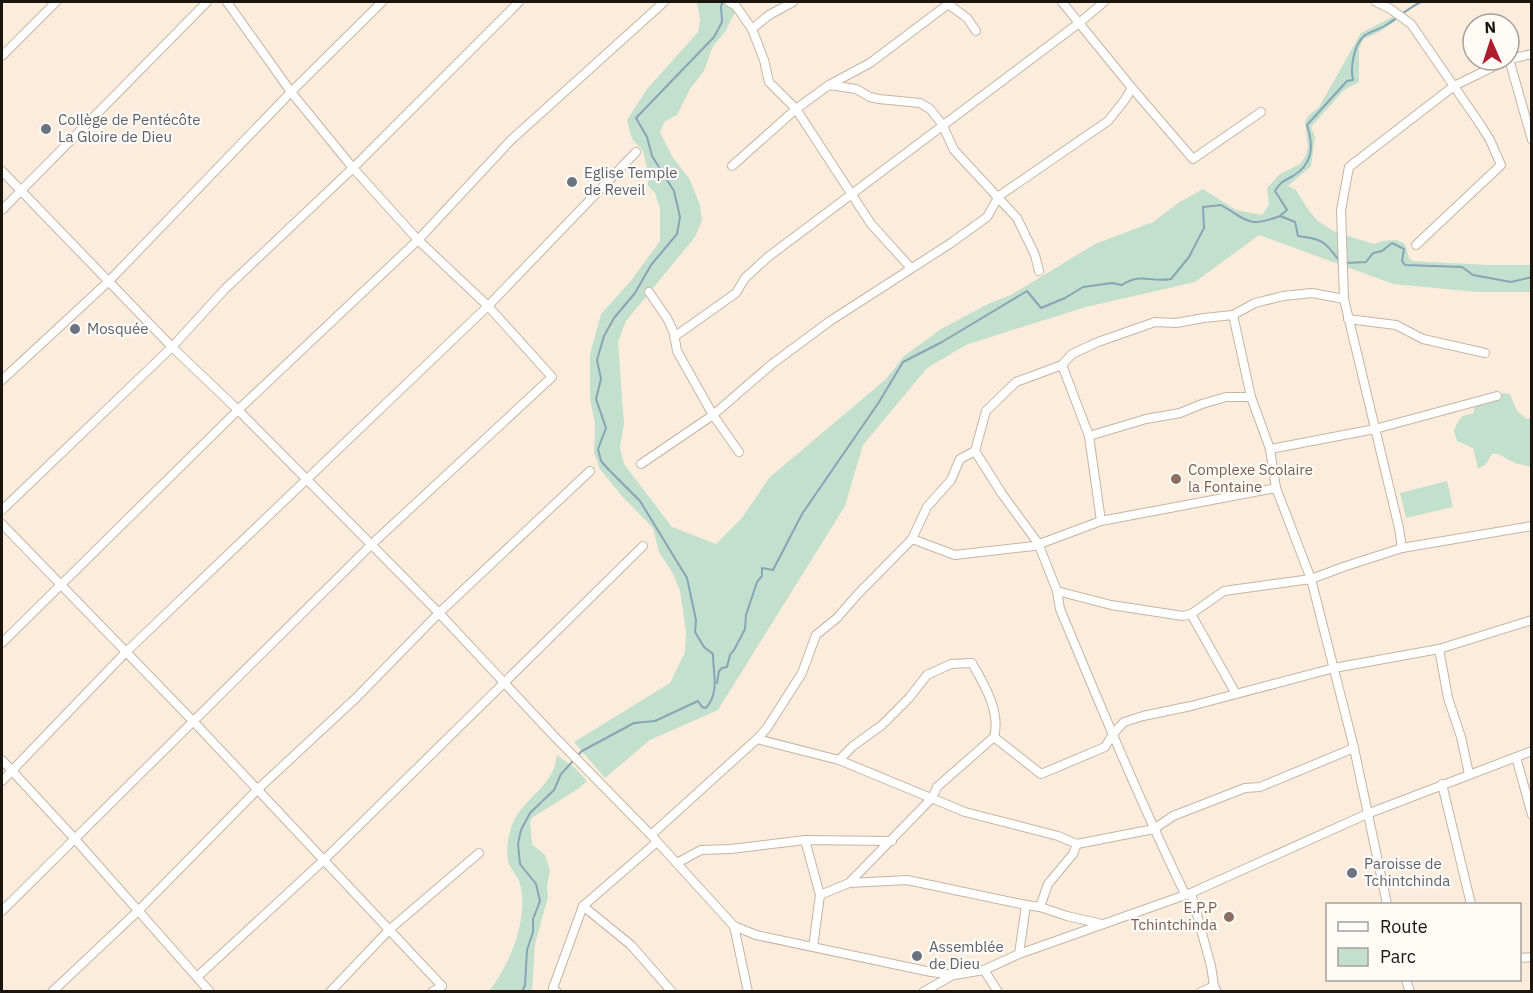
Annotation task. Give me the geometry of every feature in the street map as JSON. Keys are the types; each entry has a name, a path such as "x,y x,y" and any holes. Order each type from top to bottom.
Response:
{"street":[{"path":"2,56 56,2"},
{"path":"2,210 207,2"},
{"path":"2,911 372,544 552,377 488,306 418,240 353,168 291,92 226,2"},
{"path":"2,380 109,281 291,92 382,2"},
{"path":"2,510 172,347 225,289 353,168 519,2"},
{"path":"2,643 238,410 418,240 511,140 664,2"},
{"path":"730,2 736,6 752,29 769,82 796,109 871,224 911,268"},
{"path":"752,29 769,15 794,2"},
{"path":"1062,2 1193,159 1261,112"},
{"path":"675,338 715,306 736,293 745,278 768,257 1104,2"},
{"path":"1376,2 1412,24 1490,140 1501,165 1416,245"},
{"path":"732,166 796,109 829,85 870,63 950,3 967,18 976,32"},
{"path":"1402,548 1347,319 1344,299 1341,210 1349,167 1454,86 1483,72"},
{"path":"1513,72 1532,140"},
{"path":"829,85 856,89 870,97 920,103 930,109 942,124 954,150 1017,218 1035,255 1039,271"},
{"path":"641,464 713,415 772,364 830,321 987,217 999,196 1108,122 1132,88"},
{"path":"2,781 126,652 488,306 636,152"},
{"path":"2,171 172,347 238,410 439,613 563,746 651,835 734,926 756,935 931,972 954,975 984,970 1019,954 1188,894 1367,814 1532,751"},
{"path":"649,292 667,318 675,338 677,351 713,415 739,452"},
{"path":"651,835 767,728 802,674 816,635 837,618 912,539 927,507 951,480 960,459 975,451 986,411 1016,382 1062,365 1072,354 1155,322 1176,323 1233,315 1255,303 1282,296 1312,293 1344,299"},
{"path":"1233,315 1251,398 1270,449 1276,488 1311,579 1354,748 1388,903"},
{"path":"1347,319 1396,325 1423,339 1485,353"},
{"path":"1062,365 1089,436 1101,521"},
{"path":"1270,449 1375,429 1497,396"},
{"path":"1089,436 1146,419 1180,413 1226,397 1251,398"},
{"path":"975,451 1002,494 1038,543 1057,591 1060,609 1113,734 1154,829 1188,894 1216,989 1201,992"},
{"path":"52,992 138,911 258,789 356,698 439,613 590,471"},
{"path":"912,539 955,555 1034,546 1101,521 1276,488"},
{"path":"2,524 390,929 442,986 432,992"},
{"path":"1057,591 1112,605 1183,616 1191,614 1224,591 1311,579 1402,548 1532,526"},
{"path":"197,977 325,859 643,546"},
{"path":"1191,614 1236,694"},
{"path":"994,737 1041,774 1105,747 1124,722 1143,716 1191,706 1334,668 1439,649 1532,620"},
{"path":"1439,649 1448,698 1461,737 1469,774"},
{"path":"839,760 882,725 909,698 927,675 951,664 972,663 986,686 997,727 994,737 937,787 932,798 849,883"},
{"path":"757,739 839,760 965,812 1049,833 1077,844 1154,829 1173,816 1245,788 1260,787 1354,748"},
{"path":"1515,757 1532,815"},
{"path":"2,760 210,992"},
{"path":"1442,784 1471,903"},
{"path":"677,863 701,850 731,849 805,840 892,841"},
{"path":"805,840 820,895 813,947"},
{"path":"557,992 553,988 583,906 657,842"},
{"path":"1040,907 1048,884 1073,854 1077,844"},
{"path":"330,992 390,929 479,853"},
{"path":"820,895 849,883 907,880 1040,907 1102,924"},
{"path":"1019,954 1026,905"},
{"path":"583,906 631,945 672,992"},
{"path":"734,926 748,992"},
{"path":"984,970 999,992"},
{"path":"922,992 954,975"}],"green space":[{"path":"697,2 740,2 725,32 713,46 704,71 690,89 677,115 665,121 660,132 673,158 689,178 700,205 702,220 695,237 626,321 618,342 624,424 620,447 624,464 672,527 716,544 742,518 769,478 886,379 904,356 941,329 990,303 1011,295 1095,244 1153,222 1178,203 1203,189 1236,210 1262,215 1269,205 1267,188 1280,174 1300,164 1306,155 1308,147 1305,122 1308,116 1319,107 1361,33 1392,17 1397,20 1363,39 1359,49 1359,82 1344,90 1311,127 1315,137 1311,166 1288,186 1296,190 1318,221 1335,232 1374,244 1397,240 1405,244 1409,258 1413,261 1531,265 1531,292 1478,292 1393,284 1259,235 1195,282 1086,307 966,345 927,368 863,445 845,506 718,710 650,740 605,778 574,742 670,683 685,652 686,632 680,591 673,574 659,552 653,528 600,469 594,453 595,424 590,398 590,354 601,314 630,282 660,241 660,208 655,193 648,186 648,172 643,151 632,139 627,120 647,89 698,32 700,20"},
{"path":"1504,393 1510,394 1517,411 1527,419 1531,418 1531,467 1515,463 1498,454 1492,454 1486,464 1478,469 1473,448 1457,441 1454,431 1460,418 1473,414 1475,404"},
{"path":"1447,481 1453,507 1406,518 1400,493"},
{"path":"557,755 575,768 587,781 530,821 532,844 545,855 550,870 547,886 548,897 535,944 532,991 489,991 510,955 520,926 522,912 520,884 508,860 507,848 510,832 518,814 550,777"}],"waterway":[{"path":"577,756 582,751 634,723 655,721 698,701 702,707 706,708 713,696 715,682 713,654 704,647 695,632 696,620 687,578 640,501 601,461 598,449 606,428 596,399 601,379 597,360 604,336 614,318 635,293 651,265 677,234 680,217 674,191 652,156 647,137 636,118 714,37 722,22 723,2"},
{"path":"1281,215 1287,210 1275,191 1282,182 1305,166 1311,147 1307,125 1347,81 1353,80 1354,57 1361,40 1366,34 1383,27 1421,2"},
{"path":"717,683 719,671 727,667 730,655 745,629 746,615 757,582 762,576 762,568 773,570 802,514 879,402 903,362 942,342 1027,291 1041,308 1083,287 1112,283 1122,285 1140,278 1171,279 1189,257 1204,228 1203,207 1221,205 1243,219 1254,222 1280,216 1295,222 1298,236 1319,240 1341,263"},
{"path":"1346,263 1366,262 1373,253 1382,251 1392,243 1404,249 1402,261 1405,265 1462,267 1473,275 1511,282 1532,277"},
{"path":"522,992 525,985 527,950 533,932 533,919 540,901 536,884 520,864 518,844 521,830 530,813 554,790 561,774 573,761"}],"place":[{"name":"Collège de Pentécôte La Gloire de Dieu","path":"46,129"},
{"name":"Eglise Temple de Reveil","path":"572,182"},
{"name":"Mosquée","path":"75,329"},
{"name":"Complexe Scolaire la Fontaine","path":"1176,479"},
{"name":"Paroisse de Tchintchinda","path":"1352,873"},
{"name":"E.P.P Tchintchinda","path":"1229,917"},
{"name":"Assemblée de Dieu","path":"917,956"}]}
